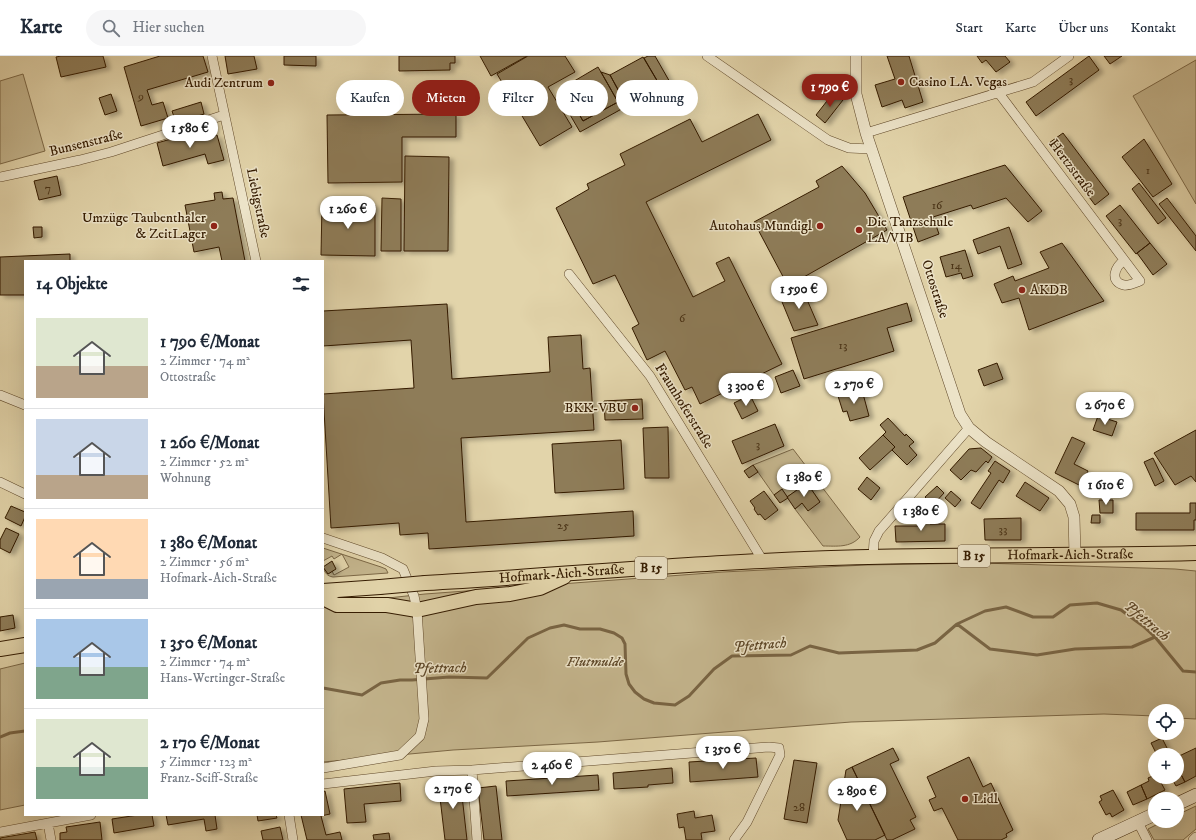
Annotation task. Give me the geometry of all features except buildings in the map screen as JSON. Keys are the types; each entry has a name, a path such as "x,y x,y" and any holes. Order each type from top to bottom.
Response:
{"main road":[{"name":"Hofmark-Aich-Straße","path":"324,591 762,561 873,557 1196,553"},
{"path":"324,598 337,605 387,605 417,610 476,597 540,588 569,574"},
{"path":"0,649 24,645"},
{"path":"1184,801 1196,795"},
{"path":"1099,840 1148,817"}],"street":[{"name":"Liebigstraße","path":"212,56 256,260"},
{"path":"707,56 828,140 849,148 871,149"},
{"name":"Ottostraße","path":"856,56 856,94 866,133 960,414 969,428 986,442 1059,491 1070,504 1074,517 1075,555"},
{"path":"866,133 1033,82 1069,56"},
{"name":"Hertzstraße","path":"998,92 1124,261"},
{"name":"Bunsenstraße","path":"0,177 111,152 224,115"},
{"name":"Fraunhoferstraße","path":"570,274 650,376 762,561"},
{"path":"0,395 24,405"},
{"path":"873,557 874,541 879,531 969,428"},
{"path":"0,482 24,494"},
{"path":"324,538 382,558 403,569 414,596 417,610 424,698 424,719 420,736 400,755 324,768"},
{"path":"324,784 436,770 472,770 769,747 779,748 780,755 747,822 734,840"},
{"path":"472,770 477,840"},
{"path":"0,832 86,816"},
{"path":"288,816 293,840"},
{"path":"1138,822 1148,840"},
{"path":"48,823 51,840"},
{"path":"1193,840 1196,837"}],"green space":[{"path":"1196,60 1196,204 1133,96"},
{"path":"23,74 45,151 0,164 0,81"},
{"path":"793,449 860,537 856,541 843,546 823,546 795,509 802,503 820,502 807,483 787,497 782,490 774,495 753,465"},
{"path":"324,548 342,554 334,559 332,556 324,560"},
{"path":"342,554 386,569 388,573 331,577 325,573 324,570 324,568 328,574 332,571 334,575 349,567"},
{"name":"Flutmulde","path":"982,563 1175,569 1196,571 1196,719 1184,718 1184,704 1148,704 1148,716 1104,714 851,722 598,742 453,750 324,762 324,605 425,594 723,572 866,565"},
{"path":"24,663 24,805 0,810 0,669"},
{"path":"1196,806 1196,829 1183,840 1154,840 1148,829 1184,828 1184,812"}],"waterway":[{"name":"Pfettrach","path":"324,688 362,695 381,683 400,680 449,677 487,678 528,638 550,628 564,625 580,629 600,629 614,633 622,638 625,644 626,674 629,684 635,692 644,699 654,703 675,705 689,696 714,669 732,656 791,655 810,646 839,653 917,650 935,643 957,624 985,611 1006,607 1033,617 1053,617 1070,605 1097,603 1121,610 1155,637 1183,671 1196,672"},
{"path":"957,624 990,649 1037,655 1075,649 1132,647 1155,637"},
{"name":"Pfettrach","path":"0,737 10,733 24,731"}],"place":[{"name":"Casino LA. Vegas","path":"901,82"},
{"name":"Audi Zentrum","path":"271,83"},
{"name":"Umzüge Taubenthaler & ZeitLager","path":"214,226"},
{"name":"Autohaus Mundigl","path":"820,226"},
{"name":"Die Tanzschule LA/VIB","path":"859,230"},
{"name":"AKDB","path":"1022,290"},
{"name":"BKK-VBU","path":"635,408"},
{"name":"Lidl","path":"965,799"}]}
